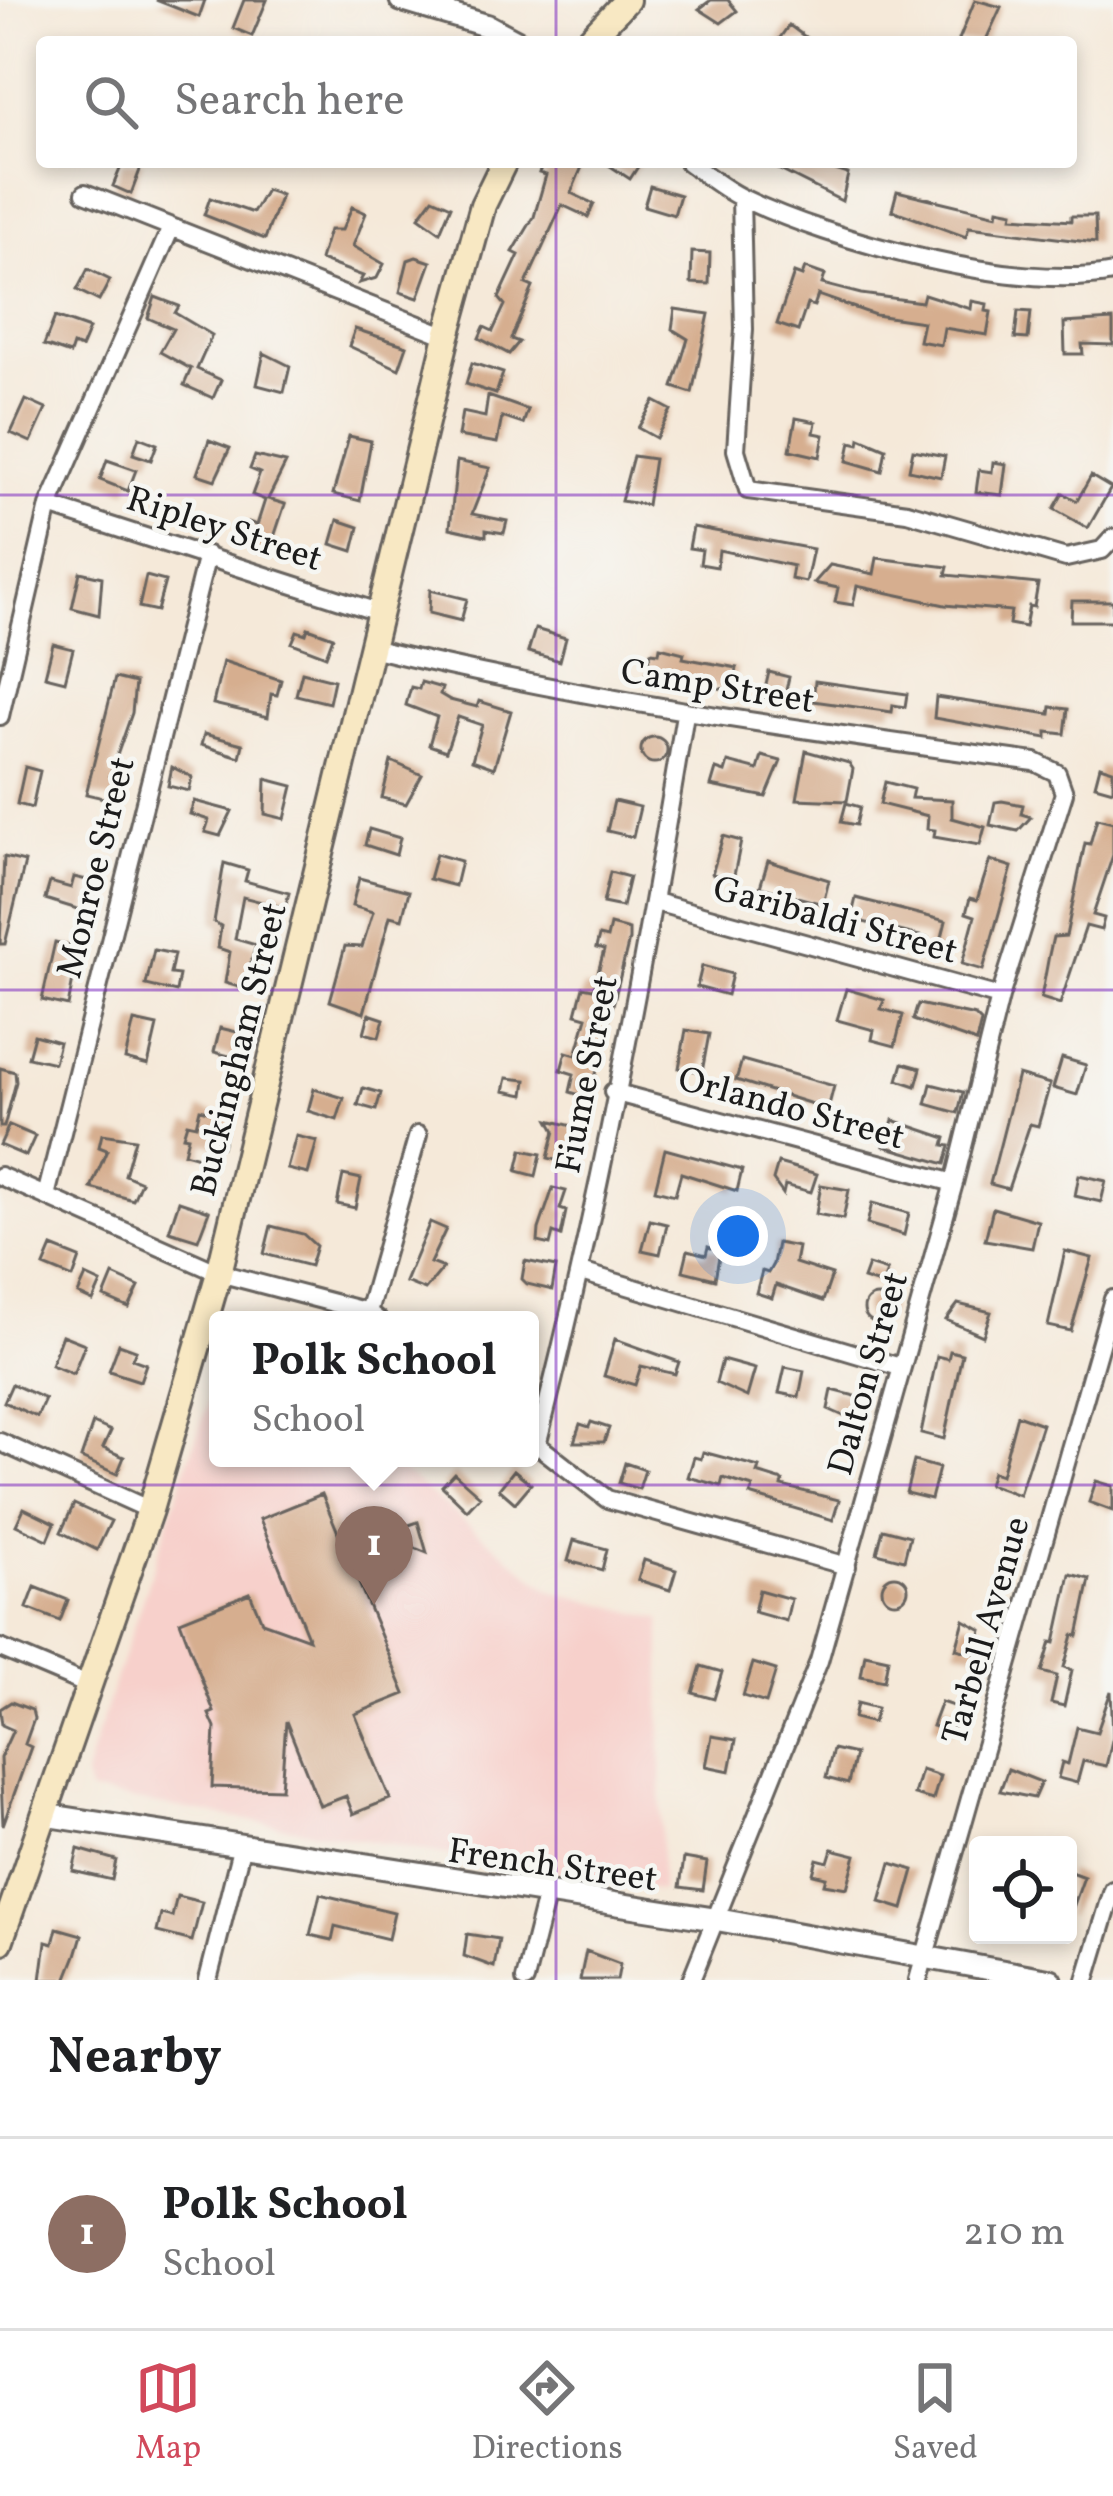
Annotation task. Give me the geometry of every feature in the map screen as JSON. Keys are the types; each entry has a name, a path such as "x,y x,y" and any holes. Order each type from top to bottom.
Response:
{"main road":[{"path":"593,36 627,0"},
{"name":"Buckingham Street","path":"0,1942 150,1510 220,1273 447,336 483,205 501,168"}],"street":[{"path":"401,0 507,36"},
{"path":"697,168 741,198 872,243 1006,276 1085,278 1113,273"},
{"path":"85,193 447,336"},
{"path":"741,198 745,329 736,450 748,490 907,512 1066,557 1102,550 1113,538"},
{"path":"0,716 49,506 170,230"},
{"name":"Ripley Street","path":"49,506 381,613"},
{"name":"Monroe Street","path":"46,1196 207,554"},
{"name":"Camp Street","path":"371,649 527,687 685,714 1035,762 1057,773"},
{"name":"Fiume Street","path":"539,1421 581,1272 613,1092 655,902 685,714"},
{"name":"Dalton Street","path":"691,1980 819,1661 954,1183 1000,997 1064,793 1057,773"},
{"name":"Garibaldi Street","path":"655,902 1000,997"},
{"name":"Orlando Street","path":"613,1092 954,1183"},
{"path":"374,1311 418,1135"},
{"path":"0,1176 220,1273 355,1311"},
{"path":"581,1272 900,1366"},
{"name":"Tarbell Avenue","path":"921,1969 1113,1299"},
{"path":"0,1442 150,1510"},
{"path":"539,1447 608,1499 847,1566"},
{"path":"0,1648 90,1686"},
{"name":"French Street","path":"46,1815 241,1850 714,1918 921,1969 1051,1980"},
{"path":"208,1980 241,1850"},
{"path":"1085,1980 1113,1890"},
{"path":"525,1980 546,1897"}],"shaded area":[{"path":"209,1400 209,1467 397,1467 551,1591 661,1619 661,1891 90,1793 85,1777"}],"building":[{"path":"156,0 205,0 199,17"},
{"path":"244,0 267,0 252,36 233,28"},
{"path":"711,0 728,0 737,11 721,23 699,9"},
{"path":"975,0 1001,7 988,36 960,36"},
{"path":"789,25 804,36 781,36"},
{"path":"120,168 141,168 131,194 113,186"},
{"path":"541,168 581,168 571,193 594,204 588,217 562,205 526,284 533,287 511,339 519,342 509,354 479,338 484,327 493,331 505,305 499,298 519,255 513,252 534,217 546,175 539,173"},
{"path":"613,168 637,168 630,179"},
{"path":"776,168 830,168 848,174 842,201"},
{"path":"650,186 680,195 674,215 644,206"},
{"path":"266,190 281,195 265,239 204,215 210,198 253,213"},
{"path":"897,191 997,215 998,209 1013,212 1012,217 1071,221 1071,216 1095,216 1096,243 969,227 966,237 892,210"},
{"path":"433,198 451,206 440,232 419,217"},
{"path":"352,207 366,213 353,246 384,264 377,278 359,283 363,276 320,260 329,230 342,230"},
{"path":"692,252 710,253 709,284 691,283"},
{"path":"416,257 431,262 418,298 400,292 408,260"},
{"path":"805,268 825,275 822,284 861,294 922,302 924,294 971,309 972,301 987,304 986,311 991,312 987,335 944,328 941,345 919,341 923,322 875,315 818,295 814,306 807,304 798,331 777,324 794,273 802,276"},
{"path":"88,269 110,280 99,301 77,290"},
{"path":"155,297 179,306 175,313 212,335 197,369 221,380 213,398 184,385 191,369 160,352 173,329 148,318"},
{"path":"675,309 709,314 692,393 673,387 688,339 672,329"},
{"path":"1018,311 1031,312 1028,339 1015,338"},
{"path":"55,317 89,329 81,348 73,345 70,354 44,345"},
{"path":"1113,320 1113,345 1082,344 1083,354 1065,354 1064,323"},
{"path":"355,329 407,346 399,369 349,346"},
{"path":"264,353 290,366 284,392 257,385"},
{"path":"472,363 503,373 496,394 466,384"},
{"path":"488,396 528,410 523,424 502,417 497,443 458,436 462,412 485,417"},
{"path":"26,400 46,409 31,442 11,433"},
{"path":"654,401 671,410 656,438 638,428"},
{"path":"796,418 816,422 814,433 824,435 820,457 790,450"},
{"path":"349,436 371,441 360,501 333,494"},
{"path":"139,437 157,444 151,460 133,454"},
{"path":"860,438 886,449 882,471 847,461 851,442 859,444"},
{"path":"209,440 230,448 215,480 197,474"},
{"path":"913,450 945,456 941,477 909,470"},
{"path":"255,456 286,463 268,499 285,504 270,549 259,552 242,540 248,522 257,525 265,500 252,495 260,473 250,469"},
{"path":"633,456 654,459 647,505 621,501"},
{"path":"107,460 136,470 128,491 100,480"},
{"path":"457,461 490,468 472,514 507,521 504,533 486,530 486,536 450,528"},
{"path":"993,462 1006,464 1002,495 976,492 979,470 992,472"},
{"path":"1091,476 1111,488 1088,528 1054,509 1063,493 1077,501"},
{"path":"338,520 359,527 353,551 331,544"},
{"path":"693,527 813,549 806,582 791,579 793,566 719,550 717,567 700,564 702,550 689,548"},
{"path":"877,558 948,567 946,575 1038,584 1034,607 1029,606 1025,627 1009,624 1011,611 945,605 857,586 853,605 835,602 838,588 814,583 830,565 874,574"},
{"path":"80,572 102,577 99,615 72,608"},
{"path":"146,576 165,581 157,611 139,607"},
{"path":"430,590 467,599 461,621 429,613"},
{"path":"1072,601 1113,601 1113,621 1071,621"},
{"path":"308,628 333,637 326,656 292,643 297,631 306,634"},
{"path":"535,629 566,638 560,661 528,652"},
{"path":"53,644 73,649 65,681 45,676"},
{"path":"660,647 684,653 683,658 737,668 733,691 646,673 651,652 659,653"},
{"path":"223,661 281,680 277,695 271,694 268,717 213,704"},
{"path":"302,672 334,680 329,703 296,695"},
{"path":"769,672 789,677 783,703 763,698"},
{"path":"115,678 135,683 132,713 110,775 120,777 116,801 86,794"},
{"path":"815,681 907,694 905,707 893,705 892,712 813,701"},
{"path":"421,682 442,688 440,694 450,700 477,707 479,701 511,711 494,768 472,760 482,725 458,717 446,751 429,745 437,717 406,705 411,687 419,689"},
{"path":"936,697 1050,714 1051,707 1068,709 1065,734 1047,732 1047,738 934,718"},
{"path":"204,734 243,744 240,757 201,745"},
{"path":"654,737 667,750 654,763 641,750"},
{"path":"806,751 849,763 853,769 847,801 797,799"},
{"path":"762,756 781,761 766,797 711,786 716,769 725,772 728,762 758,770"},
{"path":"391,761 422,775 406,804 382,798"},
{"path":"1100,766 1113,770 1113,790 1095,785"},
{"path":"25,767 40,771 32,808 17,804"},
{"path":"172,767 192,777 189,791 168,786"},
{"path":"266,779 293,786 285,819 265,814"},
{"path":"885,782 913,789 911,798 952,800 952,818 985,827 980,845 934,837 935,830 927,829 928,816 880,804"},
{"path":"194,801 232,811 220,836 205,832 209,820 190,814"},
{"path":"614,801 640,807 633,837 607,831"},
{"path":"995,802 1023,805 1021,814 1031,817 1018,831 990,825"},
{"path":"846,803 860,807 856,825 841,822"},
{"path":"1097,818 1113,822 1113,855 1093,915 1104,918 1101,930 1086,926 1060,1004 1041,998 1049,955 1053,937 1066,936 1085,843 1090,844"},
{"path":"369,829 400,838 396,855 365,845"},
{"path":"723,836 741,841 733,880 712,874"},
{"path":"436,854 461,861 455,886 429,879"},
{"path":"4,857 25,862 5,944 0,944"},
{"path":"990,860 1012,867 983,970 962,964 975,916 966,913 970,898 977,900"},
{"path":"768,861 829,880 823,904 760,887"},
{"path":"224,863 248,870 245,881 289,893 285,908 243,897 235,939 256,945 249,969 261,972 255,992 225,983 230,952 218,948 221,926 214,922"},
{"path":"610,872 629,877 622,907 603,903"},
{"path":"74,877 91,881 87,912 45,899 50,882 71,888"},
{"path":"359,878 409,891 402,919 390,916 364,1013 330,1001 345,946 362,947 373,912 352,906"},
{"path":"856,898 946,921 937,957 924,953 928,938 851,919"},
{"path":"610,925 629,930 629,940 590,1098 570,1092 574,1074 561,1070 566,1052 576,1055 587,1017 576,1014 583,987 593,989 604,950 596,948 599,936 607,938"},
{"path":"55,942 79,948 68,1006 42,1000"},
{"path":"154,950 174,954 170,974 179,975 176,992 146,985"},
{"path":"702,966 732,974 727,995 697,987"},
{"path":"846,989 884,1000 881,1009 903,1015 895,1046 872,1040 874,1030 837,1020"},
{"path":"918,1004 975,1016 981,1022 976,1042 913,1020"},
{"path":"369,1014 384,1019 379,1037 364,1033"},
{"path":"134,1021 157,1026 148,1065 125,1059"},
{"path":"220,1028 254,1036 248,1061 214,1052"},
{"path":"686,1030 709,1034 702,1072 679,1068"},
{"path":"34,1035 59,1042 54,1063 28,1057"},
{"path":"1062,1058 1086,1065 1077,1095 1053,1088"},
{"path":"742,1060 834,1086 828,1109 736,1080"},
{"path":"903,1063 921,1068 916,1086 898,1080"},
{"path":"0,1068 15,1072 16,1082 4,1127 0,1127"},
{"path":"1018,1075 1050,1084 1038,1126 1030,1124 1008,1189 990,1184"},
{"path":"507,1078 526,1080 524,1095 504,1091"},
{"path":"931,1084 963,1092 958,1113 926,1104"},
{"path":"363,1088 381,1093 376,1110 358,1105"},
{"path":"314,1089 344,1098 337,1120 308,1111"},
{"path":"200,1109 227,1116 229,1122 222,1147 205,1143 201,1158 184,1153 188,1137 183,1136 187,1123 196,1125"},
{"path":"549,1120 584,1129 575,1165 548,1158 555,1131"},
{"path":"893,1120 946,1138 944,1145 950,1146 945,1164 884,1146"},
{"path":"9,1125 35,1136 26,1156 0,1145"},
{"path":"102,1134 135,1139 125,1175 141,1182 133,1200 91,1188 107,1150 99,1147"},
{"path":"296,1136 317,1141 308,1174 287,1169"},
{"path":"665,1149 742,1170 737,1191 681,1173 675,1195 655,1190"},
{"path":"522,1150 541,1154 536,1176 517,1171"},
{"path":"778,1163 817,1174 811,1192 785,1185 783,1194 773,1180"},
{"path":"343,1175 361,1179 355,1208 337,1204"},
{"path":"1079,1175 1106,1181 1101,1202 1075,1196"},
{"path":"821,1185 849,1190 843,1219 816,1214"},
{"path":"553,1188 566,1191 560,1209 566,1211 561,1236 553,1233 550,1245 538,1242"},
{"path":"179,1201 209,1211 198,1240 169,1231"},
{"path":"872,1203 909,1213 904,1235 867,1224"},
{"path":"993,1208 1038,1221 1032,1248 985,1240"},
{"path":"650,1220 667,1224 660,1254 642,1250"},
{"path":"430,1222 446,1229 430,1263 443,1268 425,1290 405,1282"},
{"path":"271,1226 303,1234 316,1246 310,1266 264,1254"},
{"path":"777,1243 798,1247 795,1263 832,1275 823,1301 776,1285 772,1298 756,1293 762,1271 768,1273 773,1264"},
{"path":"52,1247 80,1258 73,1278 44,1266"},
{"path":"708,1247 720,1251 715,1279 683,1271 688,1250 706,1255"},
{"path":"1065,1251 1092,1258 1071,1331 1048,1326"},
{"path":"525,1261 556,1267 552,1290 522,1279"},
{"path":"868,1265 887,1271 882,1285 863,1279"},
{"path":"113,1275 139,1287 129,1308 104,1297"},
{"path":"86,1276 101,1283 93,1301 78,1294"},
{"path":"877,1296 890,1309 877,1322 864,1309"},
{"path":"958,1304 991,1312 983,1336 946,1320"},
{"path":"62,1335 85,1344 73,1374 51,1365"},
{"path":"615,1339 679,1362 675,1374 641,1366 635,1385 604,1376"},
{"path":"119,1344 136,1350 132,1359 146,1364 140,1381 109,1371"},
{"path":"950,1351 962,1354 944,1439 921,1433 937,1356 948,1359"},
{"path":"722,1360 755,1369 747,1397 716,1383"},
{"path":"785,1367 804,1371 799,1397 779,1393"},
{"path":"12,1384 45,1399 37,1417 4,1402"},
{"path":"832,1390 863,1398 857,1422 828,1409"},
{"path":"1017,1415 1042,1424 1019,1495 988,1484 992,1472 1001,1475"},
{"path":"591,1422 609,1428 604,1442 574,1442 580,1424 589,1427"},
{"path":"93,1423 111,1431 103,1448 124,1457 117,1474 81,1458"},
{"path":"703,1452 759,1467 757,1473 783,1481 782,1486 839,1500 833,1520 750,1495 753,1487 723,1478 721,1486 688,1477 694,1457 701,1459"},
{"path":"914,1461 939,1468 931,1499 906,1493"},
{"path":"625,1463 645,1470 639,1489 619,1483"},
{"path":"514,1470 531,1484 515,1503 499,1489"},
{"path":"454,1473 480,1496 467,1510 442,1486"},
{"path":"1096,1481 1113,1486 1113,1511 1089,1502"},
{"path":"322,1494 405,1694 355,1714 390,1799 353,1814 346,1796 320,1806 286,1721 281,1789 212,1787 215,1728 209,1714 214,1712 180,1621 250,1593 262,1622 309,1639 260,1519"},
{"path":"74,1504 111,1521 97,1550 61,1532"},
{"path":"24,1508 55,1523 48,1540 16,1525"},
{"path":"418,1522 427,1553 412,1547 406,1526"},
{"path":"883,1529 910,1536 904,1560 877,1553"},
{"path":"574,1540 607,1549 602,1570 568,1561"},
{"path":"644,1560 676,1570 670,1590 638,1580"},
{"path":"1070,1574 1090,1579 1078,1636 1073,1635 1064,1667 1072,1670 1064,1706 1051,1703 1057,1676 1042,1672 1051,1642 1055,1643"},
{"path":"895,1576 908,1589 895,1602 882,1589"},
{"path":"35,1587 68,1600 60,1621 27,1608"},
{"path":"759,1590 791,1599 786,1621 754,1612"},
{"path":"964,1620 982,1630 976,1654 956,1649"},
{"path":"865,1654 888,1659 884,1681 861,1676"},
{"path":"753,1663 776,1670 766,1703 743,1696"},
{"path":"701,1666 722,1672 714,1699 693,1693"},
{"path":"1111,1691 1113,1736 1106,1766 1083,1761 1077,1783 1058,1778 1062,1762 1068,1764 1077,1727 1097,1732"},
{"path":"11,1702 32,1710 34,1719 25,1744 31,1747 3,1825 0,1758 13,1730 2,1725 0,1709"},
{"path":"941,1702 959,1708 951,1732 932,1726"},
{"path":"857,1703 877,1708 873,1723 854,1718"},
{"path":"712,1736 736,1740 730,1771 706,1766"},
{"path":"833,1749 855,1754 848,1784 826,1778"},
{"path":"1008,1769 1041,1782 1034,1798 1000,1791"},
{"path":"921,1770 940,1776 933,1800 914,1795"},
{"path":"78,1849 116,1860 112,1880 73,1871"},
{"path":"832,1849 856,1855 847,1888 824,1884 826,1877 813,1874 817,1859 828,1862"},
{"path":"684,1858 707,1862 703,1890 680,1887"},
{"path":"891,1863 914,1870 903,1909 880,1902"},
{"path":"320,1894 394,1912 388,1939 335,1926 332,1940 310,1935"},
{"path":"177,1896 202,1902 192,1941 157,1932 161,1914 172,1917"},
{"path":"57,1928 82,1935 76,1955 66,1980 41,1980 46,1942 53,1944"},
{"path":"467,1934 499,1939 494,1967 464,1956"},
{"path":"586,1951 620,1964 617,1980 580,1980"}],"place":[{"name":"Polk School","path":"374,1605"}]}
